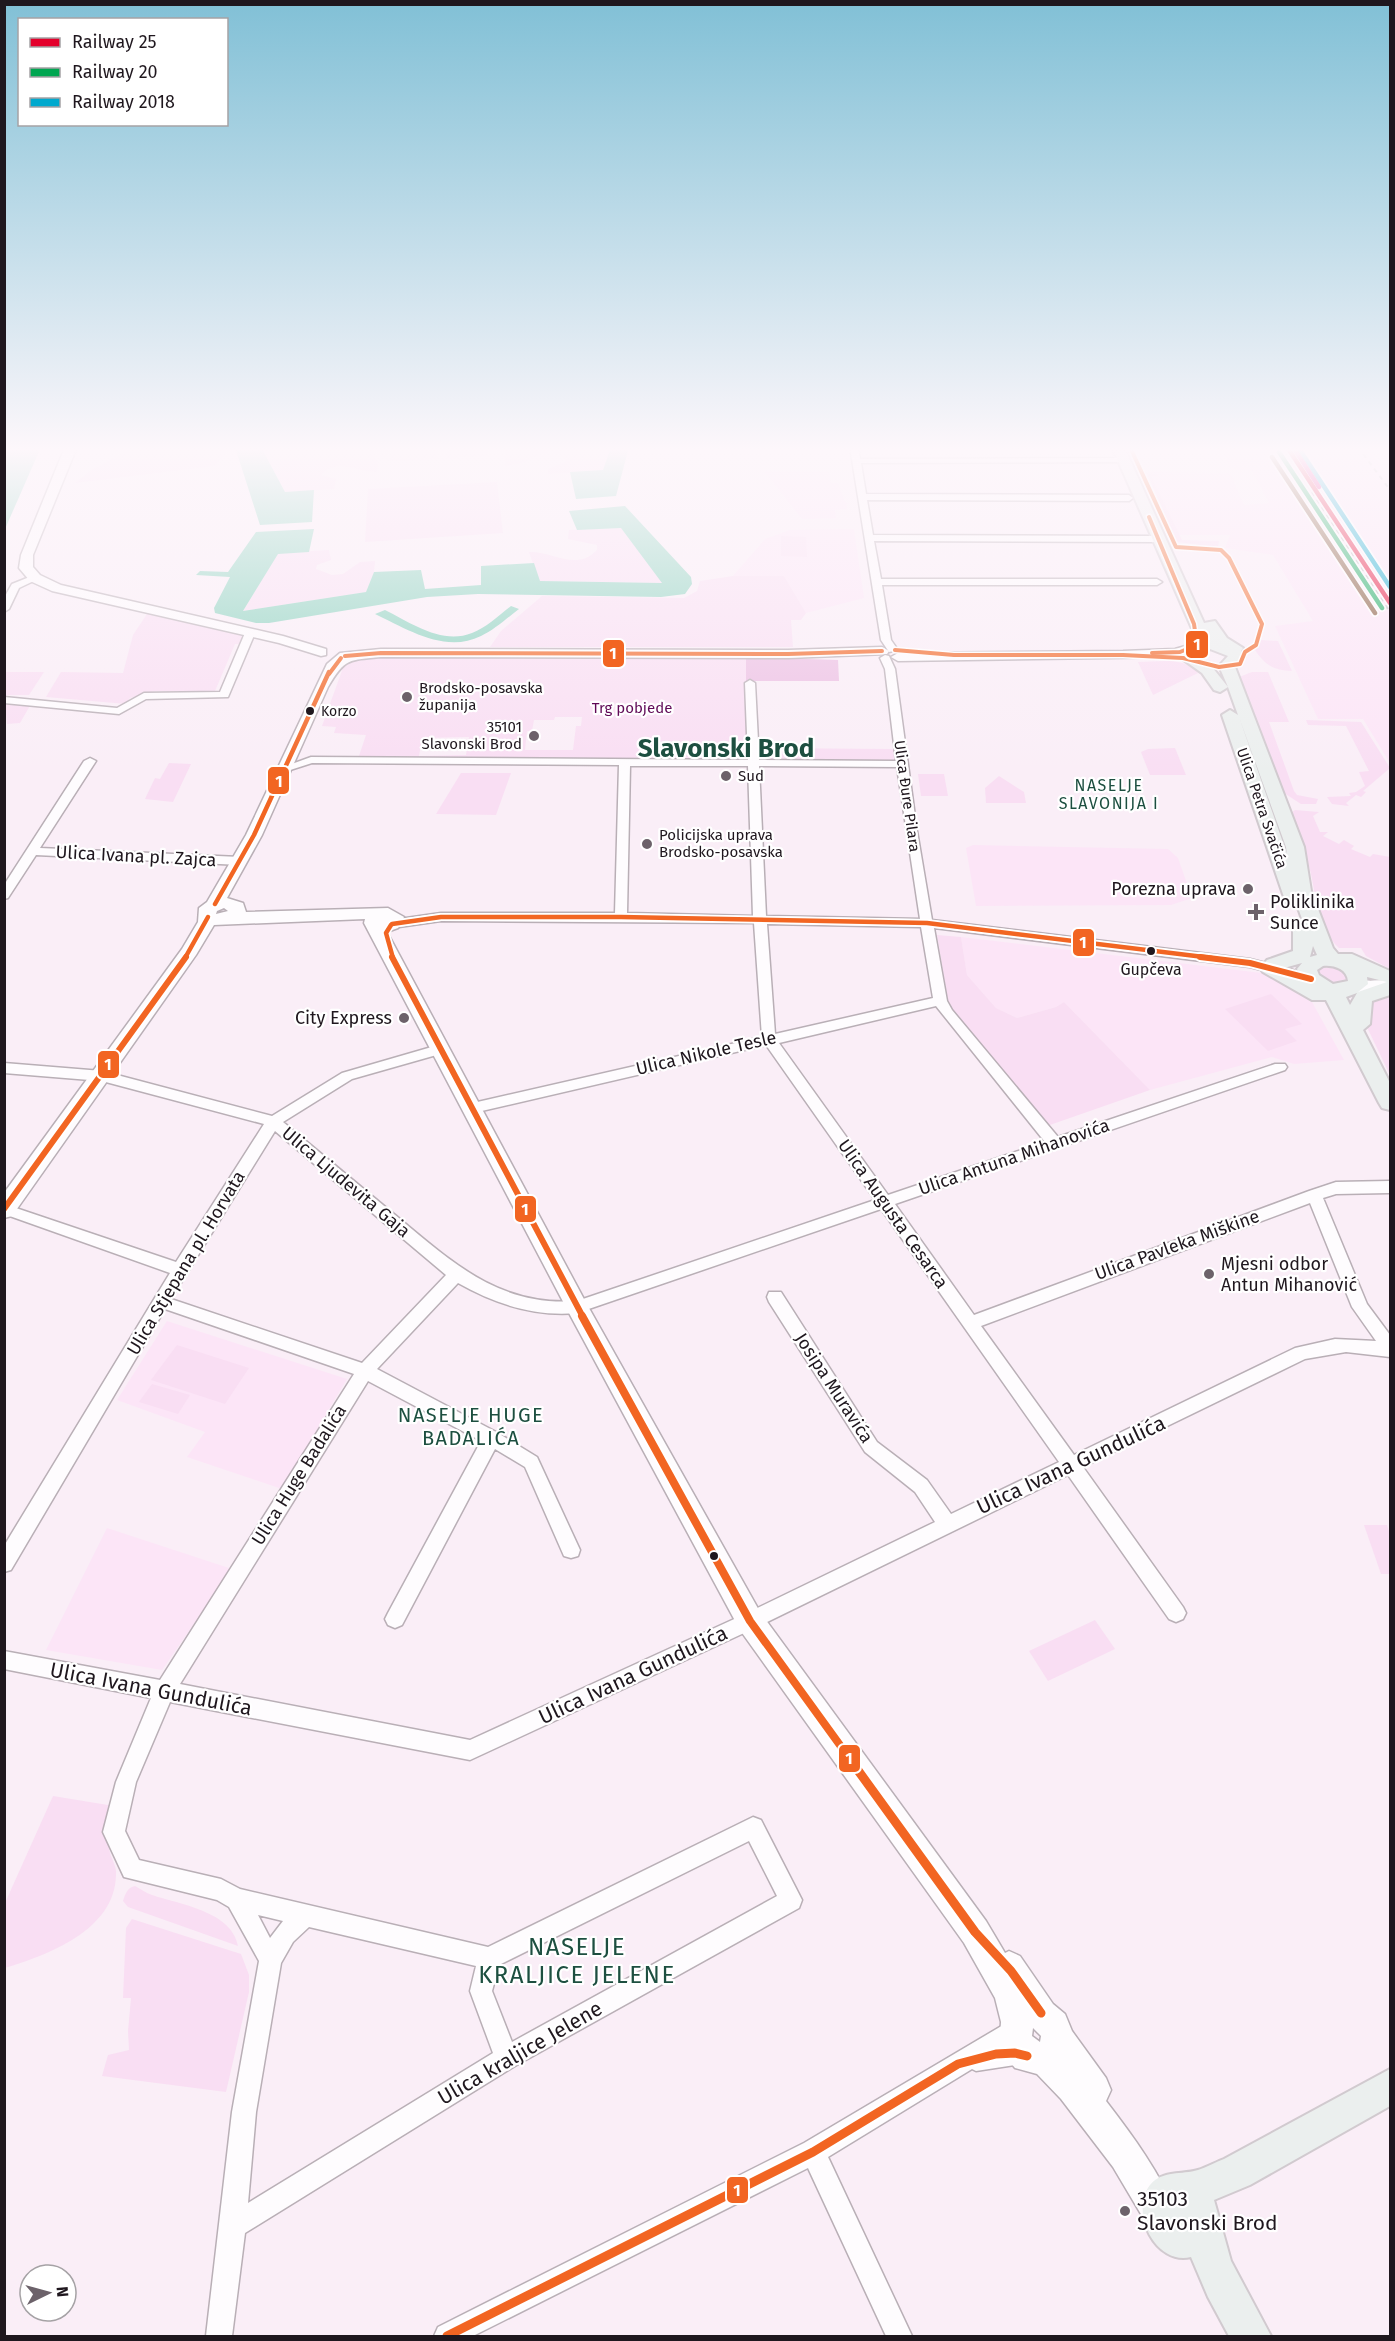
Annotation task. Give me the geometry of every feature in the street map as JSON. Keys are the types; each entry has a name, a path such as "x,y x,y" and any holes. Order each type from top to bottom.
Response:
{"main road":[{"path":"27,556 26,568 35,578 75,592 335,653 1123,655 1199,654 1223,646"},
{"path":"1166,556 1194,624 1199,654 1228,687"},
{"path":"1179,556 1214,638 1237,656 1231,667 1228,687"},
{"path":"1199,654 1231,667 1242,662 1243,655 1222,641 1210,624"},
{"path":"5,1210 190,951 225,911 239,862 334,664 335,653"},
{"name":"Ulica Petra Svačića","path":"1228,687 1307,923 1314,955 1311,969"},
{"path":"225,911 383,920 392,956 577,1306 750,1621 975,1932 1034,2037 1076,2089 1147,2189 1182,2214 1241,2321"},
{"path":"1272,966 1297,958 1303,953 1307,923"},
{"path":"1307,923 1344,957 1367,970 1390,979"},
{"name":"Ulica Petra Svačića","path":"1307,923 1323,950 1333,960"},
{"path":"1390,987 1354,983 1333,960 1311,969 1335,996 1355,1024 1390,1084"},
{"path":"1272,966 1317,992 1355,1024"},
{"path":"1329,990 1368,977 1390,979"},
{"path":"1354,983 1347,996 1355,1024 1390,1103"},
{"path":"1355,1024 1364,997 1390,987"},
{"path":"1182,2214 1237,2172 1390,2086"}],"street":[{"name":"Ulica Đure Pilara","path":"872,556 889,654 902,764 940,1001"},
{"path":"4,609 15,586 35,578"},
{"path":"877,582 1157,582"},
{"path":"4,700 45,702 119,711 144,696 224,695 250,633"},
{"path":"750,682 760,921 769,1039"},
{"path":"294,747 300,757 312,760 902,764"},
{"path":"284,769 312,760"},
{"path":"4,895 90,761"},
{"path":"621,917 625,762"},
{"name":"Ulica Ivana pl. Zajca","path":"32,851 239,862"},
{"path":"383,920 441,917 621,917 927,923 1311,969"},
{"path":"940,1001 947,1013 1054,1143"},
{"name":"Ulica Nikole Tesle","path":"473,1108 940,1001"},
{"name":"Ulica Augusta Cesarca","path":"769,1039 1176,1614"},
{"name":"Ulica Stjepana pl. Horvata","path":"4,1564 180,1270 273,1122 347,1077 442,1049"},
{"name":"Ulica Antuna Mihanovića","path":"577,1306 1280,1067"},
{"name":"Ulica Ljudevita Gaja","path":"4,1068 102,1076 261,1117 273,1122 456,1274 484,1290 511,1301 550,1308 577,1306"},
{"name":"Ulica Pavleka Miškine","path":"970,1323 1314,1195 1336,1188 1389,1187"},
{"path":"1314,1195 1360,1307 1390,1349"},
{"path":"5,1210 180,1270"},
{"name":"Ulica Huge Badalića","path":"164,1692 365,1371 456,1274"},
{"name":"Josipa Muravića","path":"776,1297 871,1446 921,1486 947,1524"},
{"path":"162,1302 365,1371 492,1438 531,1462 571,1550"},
{"name":"Ulica Ivana Gundulića","path":"4,1660 470,1750 750,1621 1301,1353 1331,1345 1362,1345 1390,1349"},
{"path":"395,1619 492,1438"},
{"path":"164,1692 126,1782 114,1833 132,1869 221,1890 237,1899 489,1958 481,1991 507,2058"},
{"name":"Ulica kraljice Jelene","path":"233,2226 507,2058 791,1900 753,1828 489,1958"},
{"path":"237,1899 270,1960"},
{"path":"219,2337 244,2112 270,1960 285,1934 307,1914"},
{"path":"447,2337 813,2152 958,2064 996,2054 1015,2053 1034,2037"},
{"path":"813,2152 899,2337"}],"shaded area":[{"path":"239,556 277,556 243,611 366,592 374,572 421,570 425,589 481,585 481,566 534,563 540,581 662,583 642,556 672,556 691,577 692,584 685,594 661,597 478,594 427,597 269,623 256,623 215,613 214,608 230,577 196,575 200,571 228,572"},
{"path":"750,556 858,556 864,598 806,613 784,576 733,576"},
{"path":"1274,556 1390,556 1390,763 1363,719 1318,719 1275,626 1313,621"},
{"path":"511,606 519,609 491,631 467,641 454,642 427,637 375,614 385,610 427,631 461,636 482,628"},
{"path":"746,657 838,660 839,681 746,681"},
{"path":"973,845 1168,849 1178,858 1192,898 1171,905 976,906 966,848"},
{"path":"961,937 1278,975 1312,1002 1344,1060 1294,1064 1272,1057 1150,1090 1064,1002 1056,1007 1017,1018 996,1008 967,975"},
{"path":"167,1321 347,1379 282,1489 187,1457 205,1432 117,1400"},
{"path":"107,1528 232,1569 162,1670 46,1650"}],"green space":[{"path":"276,556 330,556 331,560 317,565 316,569 332,575 343,574 360,562 375,561 374,572 366,592 243,611"},
{"path":"530,556 581,559 588,556 643,556 663,583 539,581"},
{"path":"733,576 784,576 806,613 801,620 791,620 793,647 490,647 501,631 542,596 684,598 697,591 700,581"},
{"path":"147,614 244,636 241,644 235,644 215,691 155,691 130,698 126,704 46,697 61,672 123,673 133,635"},
{"path":"1261,640 1278,641 1292,671 1270,666 1262,659 1255,650"},
{"name":"Trg pobjede","path":"363,657 746,657 746,761 359,756 366,735 334,733 336,727 322,726 344,665","holes":["555,717 582,717 581,726 576,726 573,750 525,750 527,731 532,731 534,720 554,720","469,737 466,755 419,756 422,738"]},
{"path":"1138,662 1178,662 1186,664 1198,673 1153,695"},
{"path":"5,672 44,672 29,695 5,695"},
{"path":"1252,672 1268,672 1289,722 1269,722 1294,791 1297,795 1318,799 1316,804 1301,804 1284,793 1239,677"},
{"path":"5,704 31,704 20,723 7,724"},
{"path":"1306,720 1361,722 1390,768 1363,791 1366,792 1361,797 1356,795 1346,803 1349,806 1332,804 1327,797 1351,796 1349,793 1356,792 1365,786 1359,772 1369,771 1346,726 1308,725"},
{"path":"762,748 894,749 896,761 761,761"},
{"path":"1175,748 1186,775 1150,775 1141,752 1148,749"},
{"path":"169,763 191,764 173,802 145,799 155,778 160,779"},
{"path":"461,773 511,773 496,815 436,814"},
{"path":"918,774 944,774 948,796 921,796"},
{"path":"999,776 1024,792 1026,803 986,803 985,788"},
{"path":"1295,810 1319,812 1313,816 1320,832 1328,832 1323,836 1339,844 1344,840 1354,846 1351,849 1370,857 1373,854 1390,857 1390,969 1366,956 1361,948 1339,948 1325,930 1318,910 1309,866 1290,814"},
{"path":"937,935 961,937 967,975 996,1008 1017,1018 1056,1007 1064,1002 1150,1090 1047,1126 955,1015 948,1000"},
{"path":"1324,966 1338,967 1349,976 1348,982 1335,985 1321,979 1318,970"},
{"path":"1271,994 1302,1024 1285,1029 1297,1041 1268,1051 1225,1009"},
{"path":"1390,996 1390,1075 1364,1021 1367,1004"},
{"path":"177,1345 249,1368 225,1404 151,1380"},
{"path":"152,1384 190,1395 178,1414 139,1402"},
{"path":"1364,1525 1387,1525 1390,1534 1390,1574 1381,1574"},
{"path":"1095,1620 1115,1649 1048,1681 1029,1651"},
{"path":"53,1796 114,1806 109,1841 116,1872 113,1894 104,1911 92,1925 76,1937 40,1956 5,1968 5,1903"},
{"path":"135,1886 150,1894 215,1917 234,1934 238,1946 128,1907 123,1901 124,1898 129,1889"},
{"path":"132,1919 241,1954 249,1975 249,1992 226,2092 102,2076 108,2055 129,2050 131,1998 123,1998 126,1928"}],"railway":[{"path":"1354,556 1390,612"}],"rail line":[{"name":"20","path":"1348,556 1382,608"},
{"name":"25","path":"1359,556 1390,603"},
{"name":"2018","path":"1370,556 1390,587"}],"transit line":[{"name":"1","path":"1152,653 1180,652 1197,645 1194,624 1166,556"},
{"name":"1","path":"895,650 954,655 1123,655 1183,658 1219,667 1240,664 1245,652 1256,645 1262,624 1227,556"},
{"path":"1338,556 1375,613"},
{"name":"1","path":"345,656 381,653 788,654 882,651"},
{"name":"1","path":"215,904 254,835 321,687 334,664 341,658"},
{"name":"1","path":"4,1209 190,951 208,917"},
{"name":"1","path":"392,924 441,917 621,917 927,923 1250,963 1311,979"},
{"name":"1","path":"391,925 386,933 392,956 577,1307 750,1621 975,1932 1011,1971 1041,2013"},
{"name":"1","path":"447,2336 813,2152 958,2064 996,2054 1015,2053 1027,2056"}],"place":[{"name":"Brodsko-posavska županija","path":"407,697"},
{"name":"Korzo","path":"310,711"},
{"name":"35101 Slavonski Brod","path":"534,736"},
{"name":"Sud","path":"726,776"},
{"name":"Policijska uprava Brodsko-posavska","path":"647,844"},
{"name":"Porezna uprava","path":"1248,889"},
{"name":"Poliklinika Sunce","path":"1256,912"},
{"name":"Gupčeva","path":"1151,951"},
{"name":"City Express","path":"404,1018"},
{"name":"Mjesni odbor Antun Mihanović","path":"1209,1274"},
{"name":"35103 Slavonski Brod","path":"1125,2211"}],"district":[{"name":"Slavonski Brod","path":"726,748"},
{"name":"NASELJE SLAVONIJA I","path":"1109,794"},
{"name":"NASELJE HUGE BADALIĆA","path":"471,1426"},
{"name":"NASELJE KRALJICE JELENE","path":"577,1961"}]}
